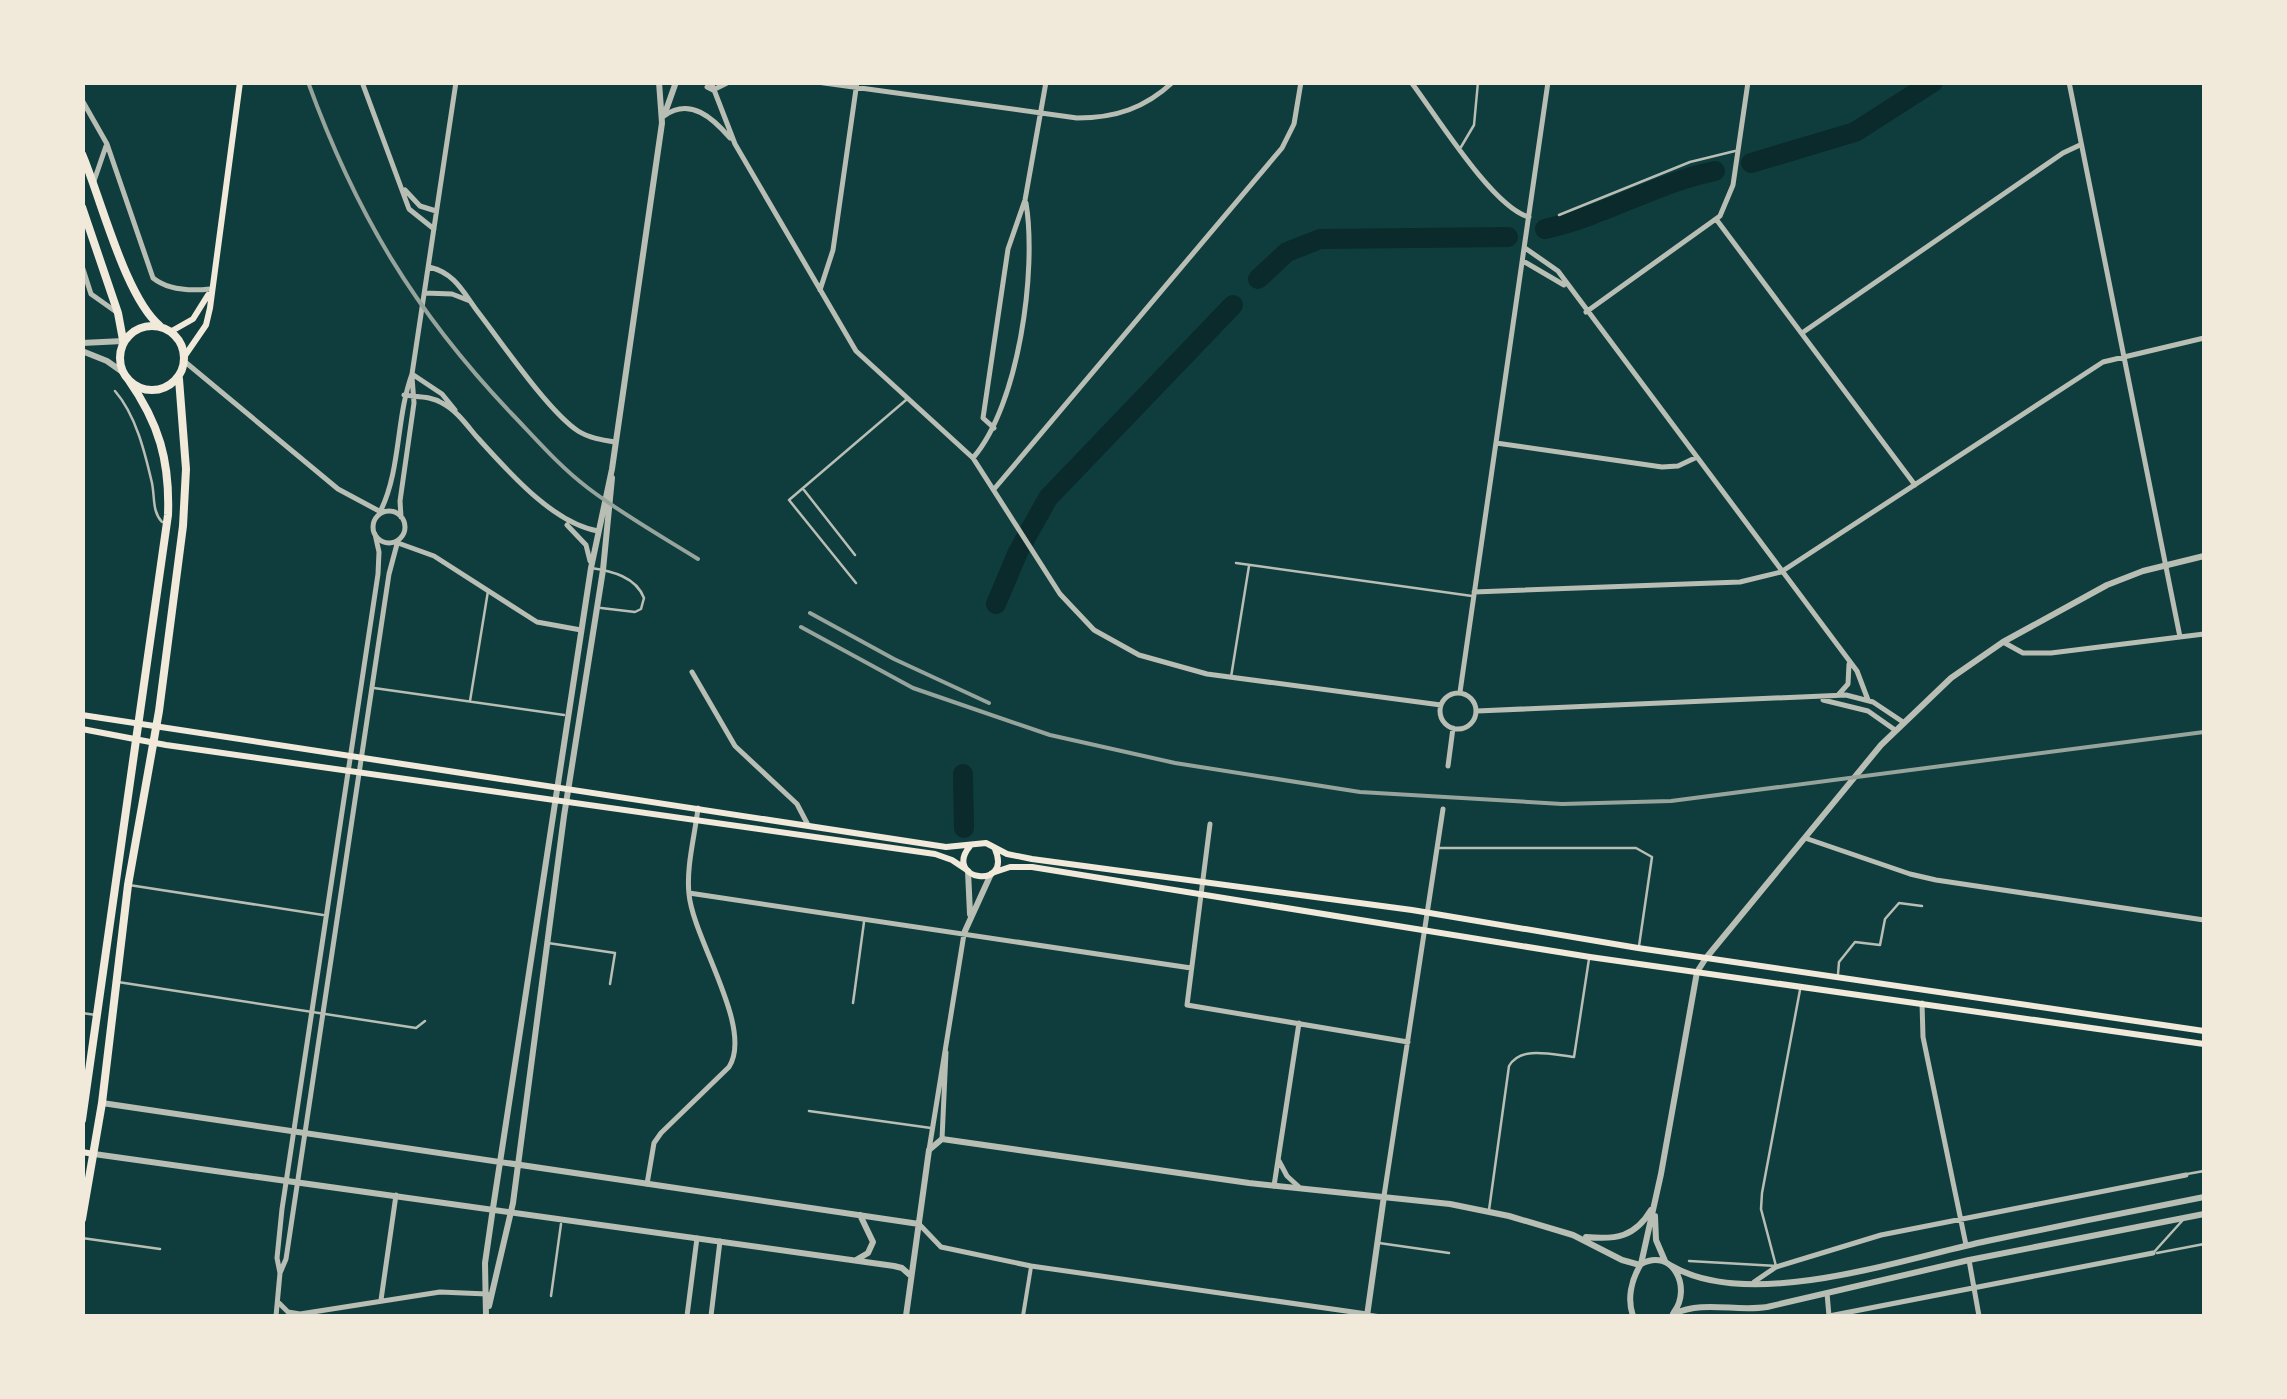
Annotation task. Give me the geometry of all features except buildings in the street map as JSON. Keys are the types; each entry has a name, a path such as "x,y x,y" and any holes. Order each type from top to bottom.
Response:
{"highway":[{"path":"82,154 136,294 153,320 180,343 184,359 179,379 186,495 157,724 128,884 102,1103 82,1219"},
{"path":"82,207 118,313 123,340 120,354 126,376 147,406 162,438 168,476 167,527 82,1120"},
{"path":"123,340 139,328 166,330"},
{"path":"126,376 140,387 154,390 166,388 179,379"}],"main road":[{"path":"184,359 206,325 240,82"},
{"path":"166,330 193,320 210,289"},
{"path":"82,714 951,847 990,845 1007,854 1032,859 1427,913 2204,1031"},
{"path":"82,729 154,743 940,855 976,876 1024,866 1590,958 2204,1044"},
{"path":"968,871 964,854 976,843"},
{"path":"990,845 998,858 991,874"},
{"path":"84,1100 102,1103"},
{"path":"82,1152 94,1154"}],"street":[{"path":"362,82 412,214 434,229"},
{"path":"276,1316 280,1274 276,1258 286,1180 379,564 374,520 391,486 404,395 412,374 456,82"},
{"path":"659,82 663,120"},
{"path":"487,1314 512,1210 566,803 608,533 615,442 663,120 676,82"},
{"path":"729,82 710,87 735,144 858,354 973,458 1068,603 1106,638 1159,662 1231,678 1441,705"},
{"path":"817,82 1086,118 1122,114 1146,104 1173,82"},
{"path":"994,428 984,418 985,392 1008,249 1025,200 1046,82"},
{"path":"995,488 1282,148 1294,124 1301,82"},
{"path":"1411,82 1508,207 1530,217"},
{"path":"1460,692 1548,82"},
{"path":"1586,312 1716,219 1728,200 1748,82"},
{"path":"2068,82 2180,637"},
{"path":"820,290 833,250 856,85"},
{"path":"82,100 107,144 153,278 164,285 189,290 210,289"},
{"path":"663,120 679,108 698,110 714,120 735,144"},
{"path":"94,181 107,144"},
{"path":"1802,333 2080,145"},
{"path":"403,188 418,204 437,212"},
{"path":"973,458 994,428 1014,370 1029,266 1025,200"},
{"path":"1716,219 1915,485"},
{"path":"1526,244 1553,266 1858,673 1868,700"},
{"path":"1523,261 1570,290"},
{"path":"82,266 90,294 118,313"},
{"path":"429,267 442,270 456,281 566,421 584,434 615,442"},
{"path":"426,291 458,295 473,305"},
{"path":"1474,594 1740,582 1781,572 2102,362 2204,338"},
{"path":"82,344 123,340"},
{"path":"82,351 104,360 126,376"},
{"path":"184,359 338,489 380,510 391,510 400,518"},
{"path":"280,1274 285,1264 306,1132 388,574 404,531 400,518 415,396 412,374"},
{"path":"412,374 442,394 457,415"},
{"path":"404,395 440,401 457,415 586,545 590,568"},
{"path":"1496,443 1662,467 1678,466 1695,458"},
{"path":"490,1295 485,1264 492,1208 590,568 612,468"},
{"path":"555,512 571,524 608,533"},
{"path":"375,534 386,544 397,543 434,556 537,622 593,632"},
{"path":"1633,1316 1631,1290 1657,1195 1698,972 1706,958 1895,730 1951,678 2003,642 2106,585 2204,556"},
{"path":"2003,642 2023,653 2051,654 2204,634"},
{"path":"1837,695 1848,684 1848,662"},
{"path":"692,672 731,740 801,808 808,825"},
{"path":"361,686 373,688"},
{"path":"1460,692 1472,698 1477,711 1466,728 1454,728 1442,719 1441,705 1448,695 1460,692"},
{"path":"1477,711 1837,695 1868,700 1903,722"},
{"path":"1810,698 1864,710 1895,730"},
{"path":"1448,766 1454,728"},
{"path":"647,1184 654,1144 661,1133 728,1066 735,1054 734,1030 688,893 698,807"},
{"path":"102,1103 919,1224 941,1247 1031,1266 1367,1315 1443,810"},
{"path":"1210,824 1186,1006 1408,1042"},
{"path":"1805,838 1936,880 2204,920"},
{"path":"968,871 968,920"},
{"path":"906,1316 928,1150 964,933 991,874"},
{"path":"688,893 1191,968"},
{"path":"325,915 338,918"},
{"path":"1922,1002 1923,1037 1966,1246"},
{"path":"1274,1186 1298,1023"},
{"path":"928,1150 942,1138 946,1039"},
{"path":"942,1138 1274,1186 1489,1211 1595,1244 1619,1259 1640,1264 1655,1259 1703,1280 1746,1284 1812,1279 2204,1197"},
{"path":"1279,1153 1287,1176 1300,1188"},
{"path":"94,1154 902,1268 912,1278"},
{"path":"1746,1284 1778,1267 1853,1242 2186,1175"},
{"path":"381,1300 396,1195"},
{"path":"1573,1236 1625,1236 1642,1224 1657,1195"},
{"path":"1657,1195 1656,1240 1682,1288 1680,1302 1671,1315"},
{"path":"1671,1315 1702,1305 1759,1308 1969,1260 2204,1214"},
{"path":"855,1261 868,1253 873,1242 860,1216"},
{"path":"687,1316 697,1238"},
{"path":"711,1316 720,1241"},
{"path":"1827,1293 1829,1316 2153,1254"},
{"path":"1969,1260 1978,1316"},
{"path":"1023,1316 1031,1266"},
{"path":"278,1301 288,1312 300,1314 447,1292 490,1295"}],"lane":[{"path":"1460,148 1474,125 1478,82"},
{"path":"1558,215 1690,162 1737,154"},
{"path":"116,391 131,415 147,463 156,514 167,527"},
{"path":"856,583 788,500 907,399"},
{"path":"804,488 855,555"},
{"path":"1236,563 1474,594"},
{"path":"1231,678 1249,565"},
{"path":"585,606 638,611 643,605 641,590 622,576 590,568"},
{"path":"470,702 488,589"},
{"path":"373,688 570,716"},
{"path":"1438,848 1636,848 1652,857 1638,948"},
{"path":"128,884 325,915"},
{"path":"1838,976 1839,962 1853,944 1860,941 1880,945 1885,919 1899,903 1922,906"},
{"path":"853,1003 864,920"},
{"path":"547,943 615,953 610,984"},
{"path":"1489,1211 1508,1066 1523,1053 1574,1058 1590,958"},
{"path":"116,982 416,1028 426,1022"},
{"path":"1689,1260 1778,1267 1761,1209 1762,1193 1801,986"},
{"path":"82,1013 99,1015"},
{"path":"809,1111 932,1128"},
{"path":"2186,1175 2204,1171"},
{"path":"551,1296 562,1218"},
{"path":"2153,1254 2186,1218"},
{"path":"82,1238 160,1248"},
{"path":"1377,1243 1449,1253"},
{"path":"2153,1254 2204,1244"},
{"path":"2195,1316 2204,1314"},
{"path":"1367,1315 1383,1316"}],"waterway":[{"path":"1751,163 1855,132 1933,82"},
{"path":"1545,229 1715,171"},
{"path":"1258,279 1287,252 1320,239 1508,237"},
{"path":"996,604 1018,552 1048,498 1233,305"},
{"path":"963,774 964,828"}],"railway":[{"path":"308,82 368,218 417,299 477,375 567,471 614,507 698,559"},
{"path":"810,613 894,659 989,703"},
{"path":"801,627 913,688 1050,735 1175,763 1360,792 1562,804 1671,801 2204,732"}]}
